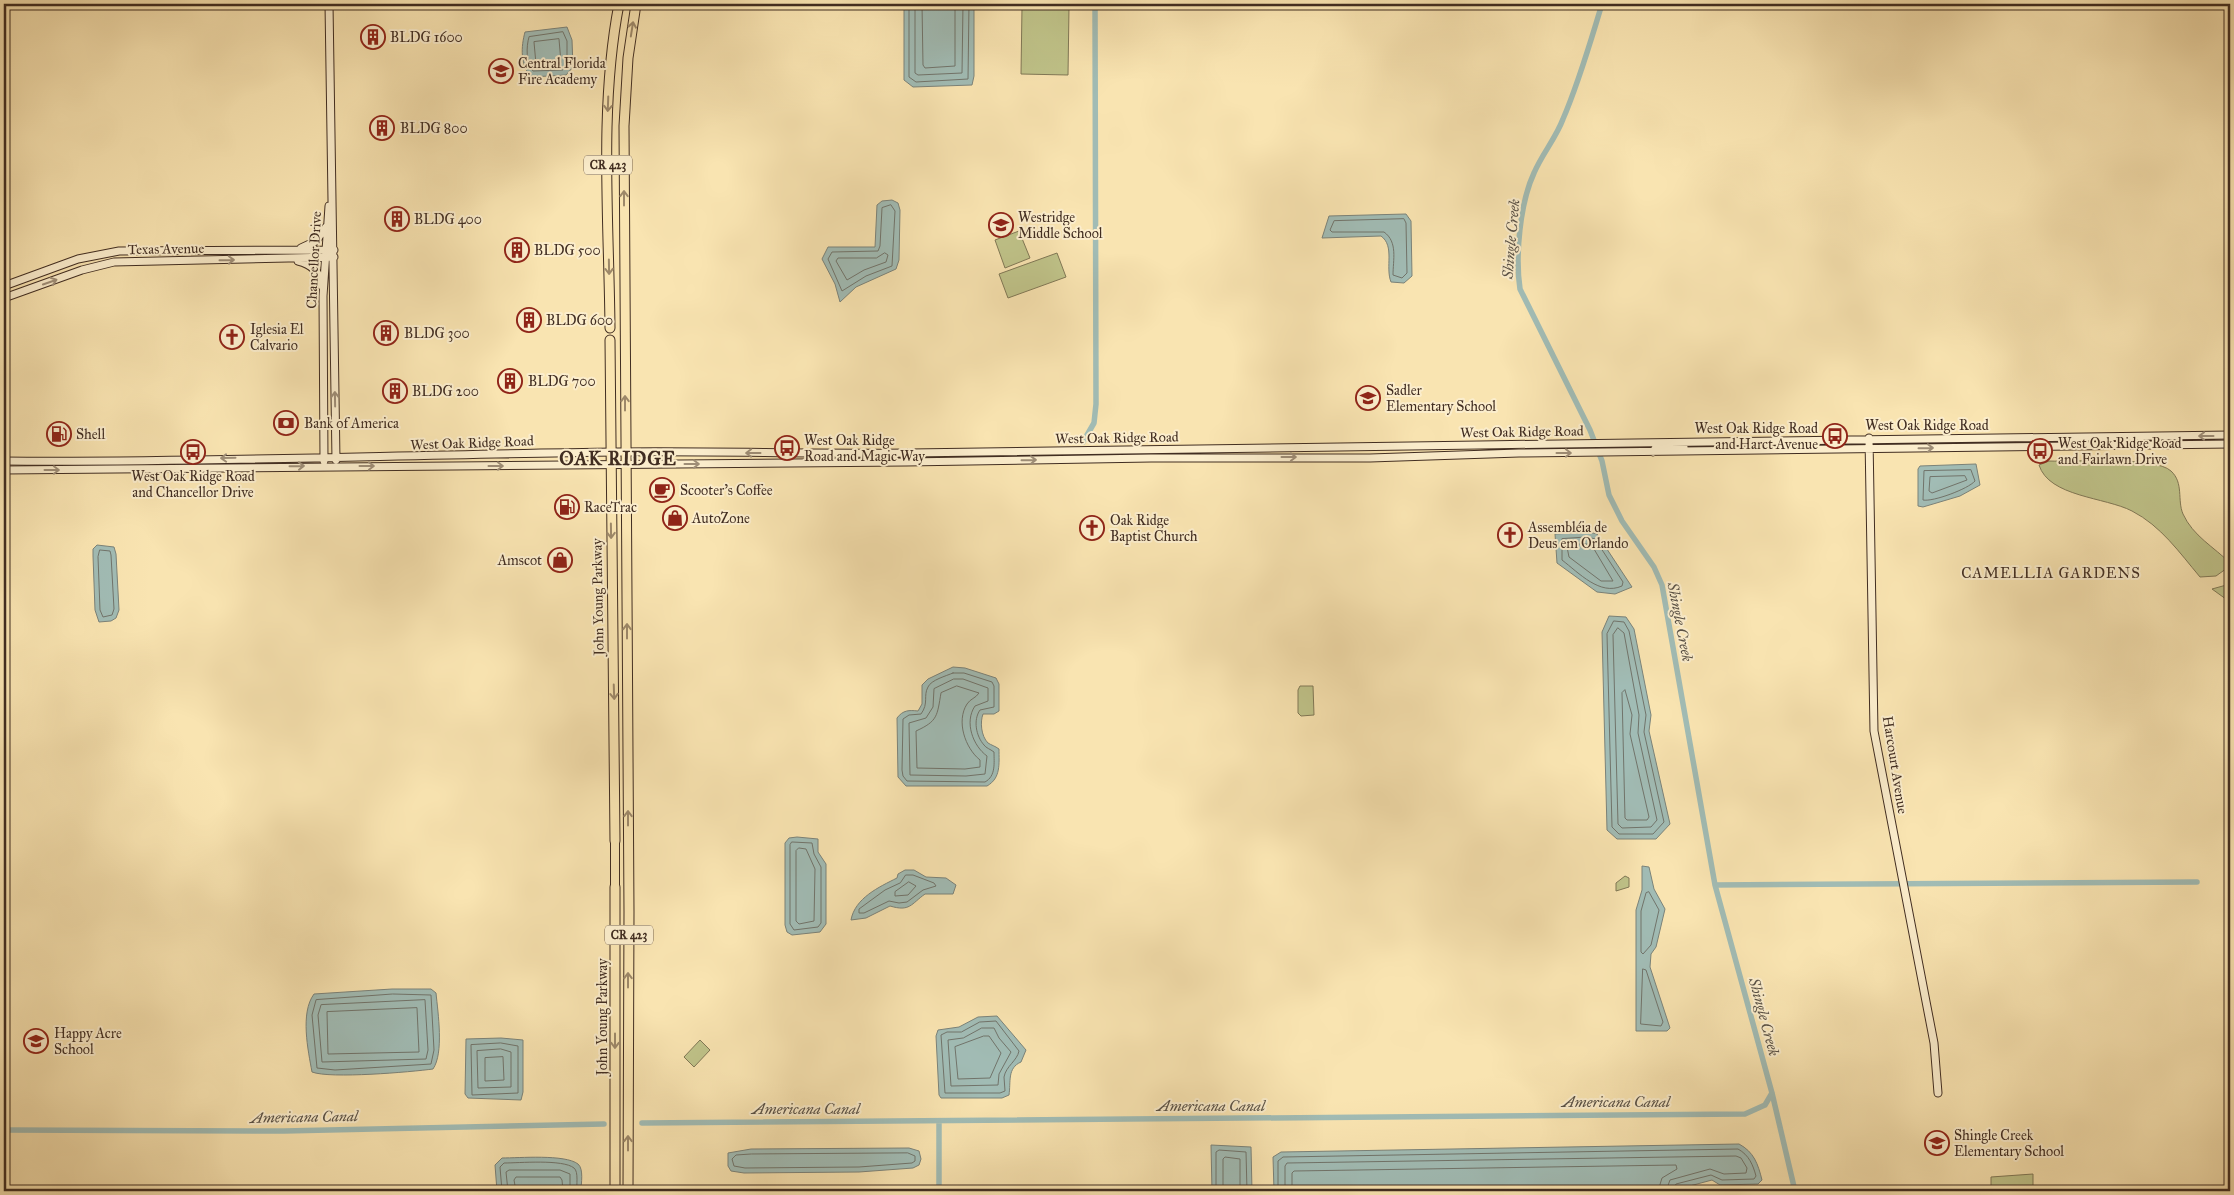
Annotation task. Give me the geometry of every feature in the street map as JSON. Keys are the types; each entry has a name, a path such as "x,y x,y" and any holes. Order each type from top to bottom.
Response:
{"highway":[{"name":"John Young Parkway","path":"610,328 608,101 611,57 619,4"},
{"name":"John Young Parkway","path":"628,1191 629,911 625,452 625,104 635,6"},
{"name":"John Young Parkway","path":"610,340 615,841"},
{"name":"John Young Parkway","path":"615,887 615,1191"},
{"path":"615,887 621,902 629,911"}],"main road":[{"name":"John Young Parkway","path":"610,328 610,340"},
{"name":"John Young Parkway","path":"615,841 615,887"}],"street":[{"name":"Chancellor Drive","path":"324,466 323,296 330,253 331,176 330,4"},
{"name":"Chancellor Drive","path":"331,176 328,223 336,466"},
{"path":"293,250 316,241 328,223"},
{"name":"Texas Avenue","path":"4,286 78,259 120,251 293,250 330,253"},
{"name":"Texas Avenue","path":"4,298 82,270 114,262 288,260 330,253"},
{"path":"288,260 311,266 321,280 323,296"},
{"name":"West Oak Ridge Road","path":"4,461 610,452 1004,452 1869,438 2230,435"},
{"path":"1999,447 2004,443 2014,442 2064,442 2066,436"},
{"name":"Harcourt Avenue","path":"1869,438 1873,721 1934,1043 1938,1093"},
{"path":"1654,452 1656,447 1715,447 1728,440"},
{"path":"1594,453 1601,448 1630,447 1630,442"},
{"name":"West Oak Ridge Road","path":"4,470 925,462 1151,458 1360,458 1620,452 2230,444"},
{"path":"1443,455 1445,450 1473,450 1479,445"},
{"path":"1360,458 1376,451 1403,451 1408,446"},
{"path":"1203,458 1212,454 1249,453 1253,448"},
{"path":"1151,458 1155,454 1193,454 1204,449"},
{"path":"925,462 943,456 1000,456 1004,452"},
{"path":"826,453 826,463"},
{"path":"397,466 413,462 457,462 469,455"},
{"path":"115,469 118,464 129,464 133,460"}],"green space":[{"path":"1022,7 1069,8 1068,75 1021,74"},
{"path":"1019,231 1030,258 1005,268 995,240"},
{"path":"1057,253 1066,277 1008,298 999,274"},
{"path":"2049,461 2149,463 2162,466 2171,471 2178,481 2181,509 2187,522 2198,535 2230,563 2230,566 2216,576 2200,577 2169,540 2142,517 2121,506 2079,495 2054,484 2045,476 2039,465"},
{"path":"2230,584 2230,602 2212,589"},
{"path":"1300,686 1313,686 1314,715 1301,716 1298,713 1298,690"},
{"path":"1625,876 1629,878 1629,887 1616,891 1616,883"},
{"path":"700,1040 710,1050 694,1067 684,1057"},
{"path":"2033,1174 2033,1191 1991,1190 1991,1177"}],"water":[{"path":"904,4 974,4 974,76 972,85 913,87 904,80"},
{"path":"567,27 572,40 573,67 566,75 531,77 527,72 522,55 525,32"},
{"path":"892,200 898,203 900,210 899,260 896,269 856,287 840,302 835,284 822,259 828,247 875,247 877,205 882,201"},
{"path":"1406,214 1411,221 1412,276 1404,283 1391,282 1389,276 1388,245 1381,236 1322,238 1329,216"},
{"path":"1976,464 1980,485 1960,496 1923,507 1918,506 1918,469 1920,466"},
{"path":"1589,532 1597,534 1632,587 1615,594 1597,592 1557,563 1555,534"},
{"path":"97,545 114,547 116,554 119,610 116,618 111,621 99,622 95,610 93,549"},
{"path":"1609,616 1626,617 1634,629 1651,715 1649,731 1670,824 1656,839 1617,839 1607,830 1602,632"},
{"path":"953,667 965,668 996,678 999,684 999,711 994,714 983,714 981,725 988,743 999,749 997,775 992,783 987,786 906,786 898,777 897,718 906,711 918,711 922,704 922,685 928,679"},
{"path":"789,838 818,839 818,852 826,864 826,924 820,932 792,935 787,932 785,925 785,843"},
{"path":"1642,866 1649,867 1654,889 1665,909 1656,947 1651,954 1650,967 1670,1028 1667,1031 1636,1031 1636,910 1642,890"},
{"path":"905,870 914,870 926,877 946,878 956,885 953,894 925,894 910,906 897,908 890,906 866,918 851,920 857,905 863,899 876,889 897,878 898,874"},
{"path":"392,989 431,989 436,993 439,1043 433,1069 352,1075 312,1072 307,1043 306,1021 307,1011 314,994"},
{"path":"997,1016 1026,1050 1021,1062 1012,1072 1009,1095 1002,1098 941,1098 939,1095 936,1036 938,1030 959,1027 978,1017"},
{"path":"501,1038 523,1040 523,1092 521,1100 468,1098 465,1094 466,1039"},
{"path":"1739,1144 1752,1155 1757,1164 1762,1180 1758,1184 1720,1185 1712,1180 1671,1191 1274,1191 1273,1157 1281,1152"},
{"path":"1211,1145 1251,1147 1252,1191 1212,1191"},
{"path":"909,1148 919,1151 921,1159 919,1165 913,1168 859,1172 744,1173 731,1171 728,1166 728,1153 751,1149"},
{"path":"530,1157 572,1161 578,1164 581,1169 581,1191 497,1191 495,1165 502,1158"}],"waterway":[{"path":"1083,442 1094,423 1096,404 1095,4"},
{"name":"Shingle Creek","path":"1602,4 1569,105 1529,185 1520,230 1518,261 1520,289 1590,430 1602,461 1609,495 1622,521 1654,567 1662,585 1715,885 1772,1093 1795,1191"},
{"path":"1715,885 2197,882"},
{"name":"Americana Canal","path":"642,1123 1745,1114 1765,1105 1772,1093"},
{"path":"939,1121 939,1191"},
{"name":"Americana Canal","path":"4,1130 284,1131 604,1124"}],"place":[{"name":"BLDG 1600","path":"373,37"},
{"name":"Central Florida Fire Academy","path":"501,71"},
{"name":"BLDG 800","path":"382,128"},
{"name":"BLDG 400","path":"397,219"},
{"name":"Westridge Middle School","path":"1001,225"},
{"name":"BLDG 500","path":"517,250"},
{"name":"BLDG 600","path":"529,320"},
{"name":"BLDG 300","path":"386,333"},
{"name":"Iglesia El Calvario","path":"232,337"},
{"name":"BLDG 700","path":"510,381"},
{"name":"BLDG 200","path":"395,391"},
{"name":"Sadler Elementary School","path":"1368,398"},
{"name":"Bank of America","path":"286,423"},
{"name":"Shell","path":"59,434"},
{"name":"West Oak Ridge Road and Harct Avenue","path":"1835,436"},
{"name":"West Oak Ridge Road and Magic Way","path":"787,448"},
{"name":"West Oak Ridge Road and Fairlawn Drive","path":"2040,451"},
{"name":"West Oak Ridge Road and Chancellor Drive","path":"193,452"},
{"name":"Scooter's Coffee","path":"662,490"},
{"name":"RaceTrac","path":"567,507"},
{"name":"AutoZone","path":"675,518"},
{"name":"Oak Ridge Baptist Church","path":"1092,528"},
{"name":"Assembléia de Deus em Orlando","path":"1510,535"},
{"name":"Amscot","path":"560,560"},
{"name":"Happy Acre School","path":"36,1041"},
{"name":"Shingle Creek Elementary School","path":"1937,1143"}],"district":[{"name":"OAK RIDGE","path":"618,458"},
{"name":"CAMELLIA GARDENS","path":"2051,573"}]}
